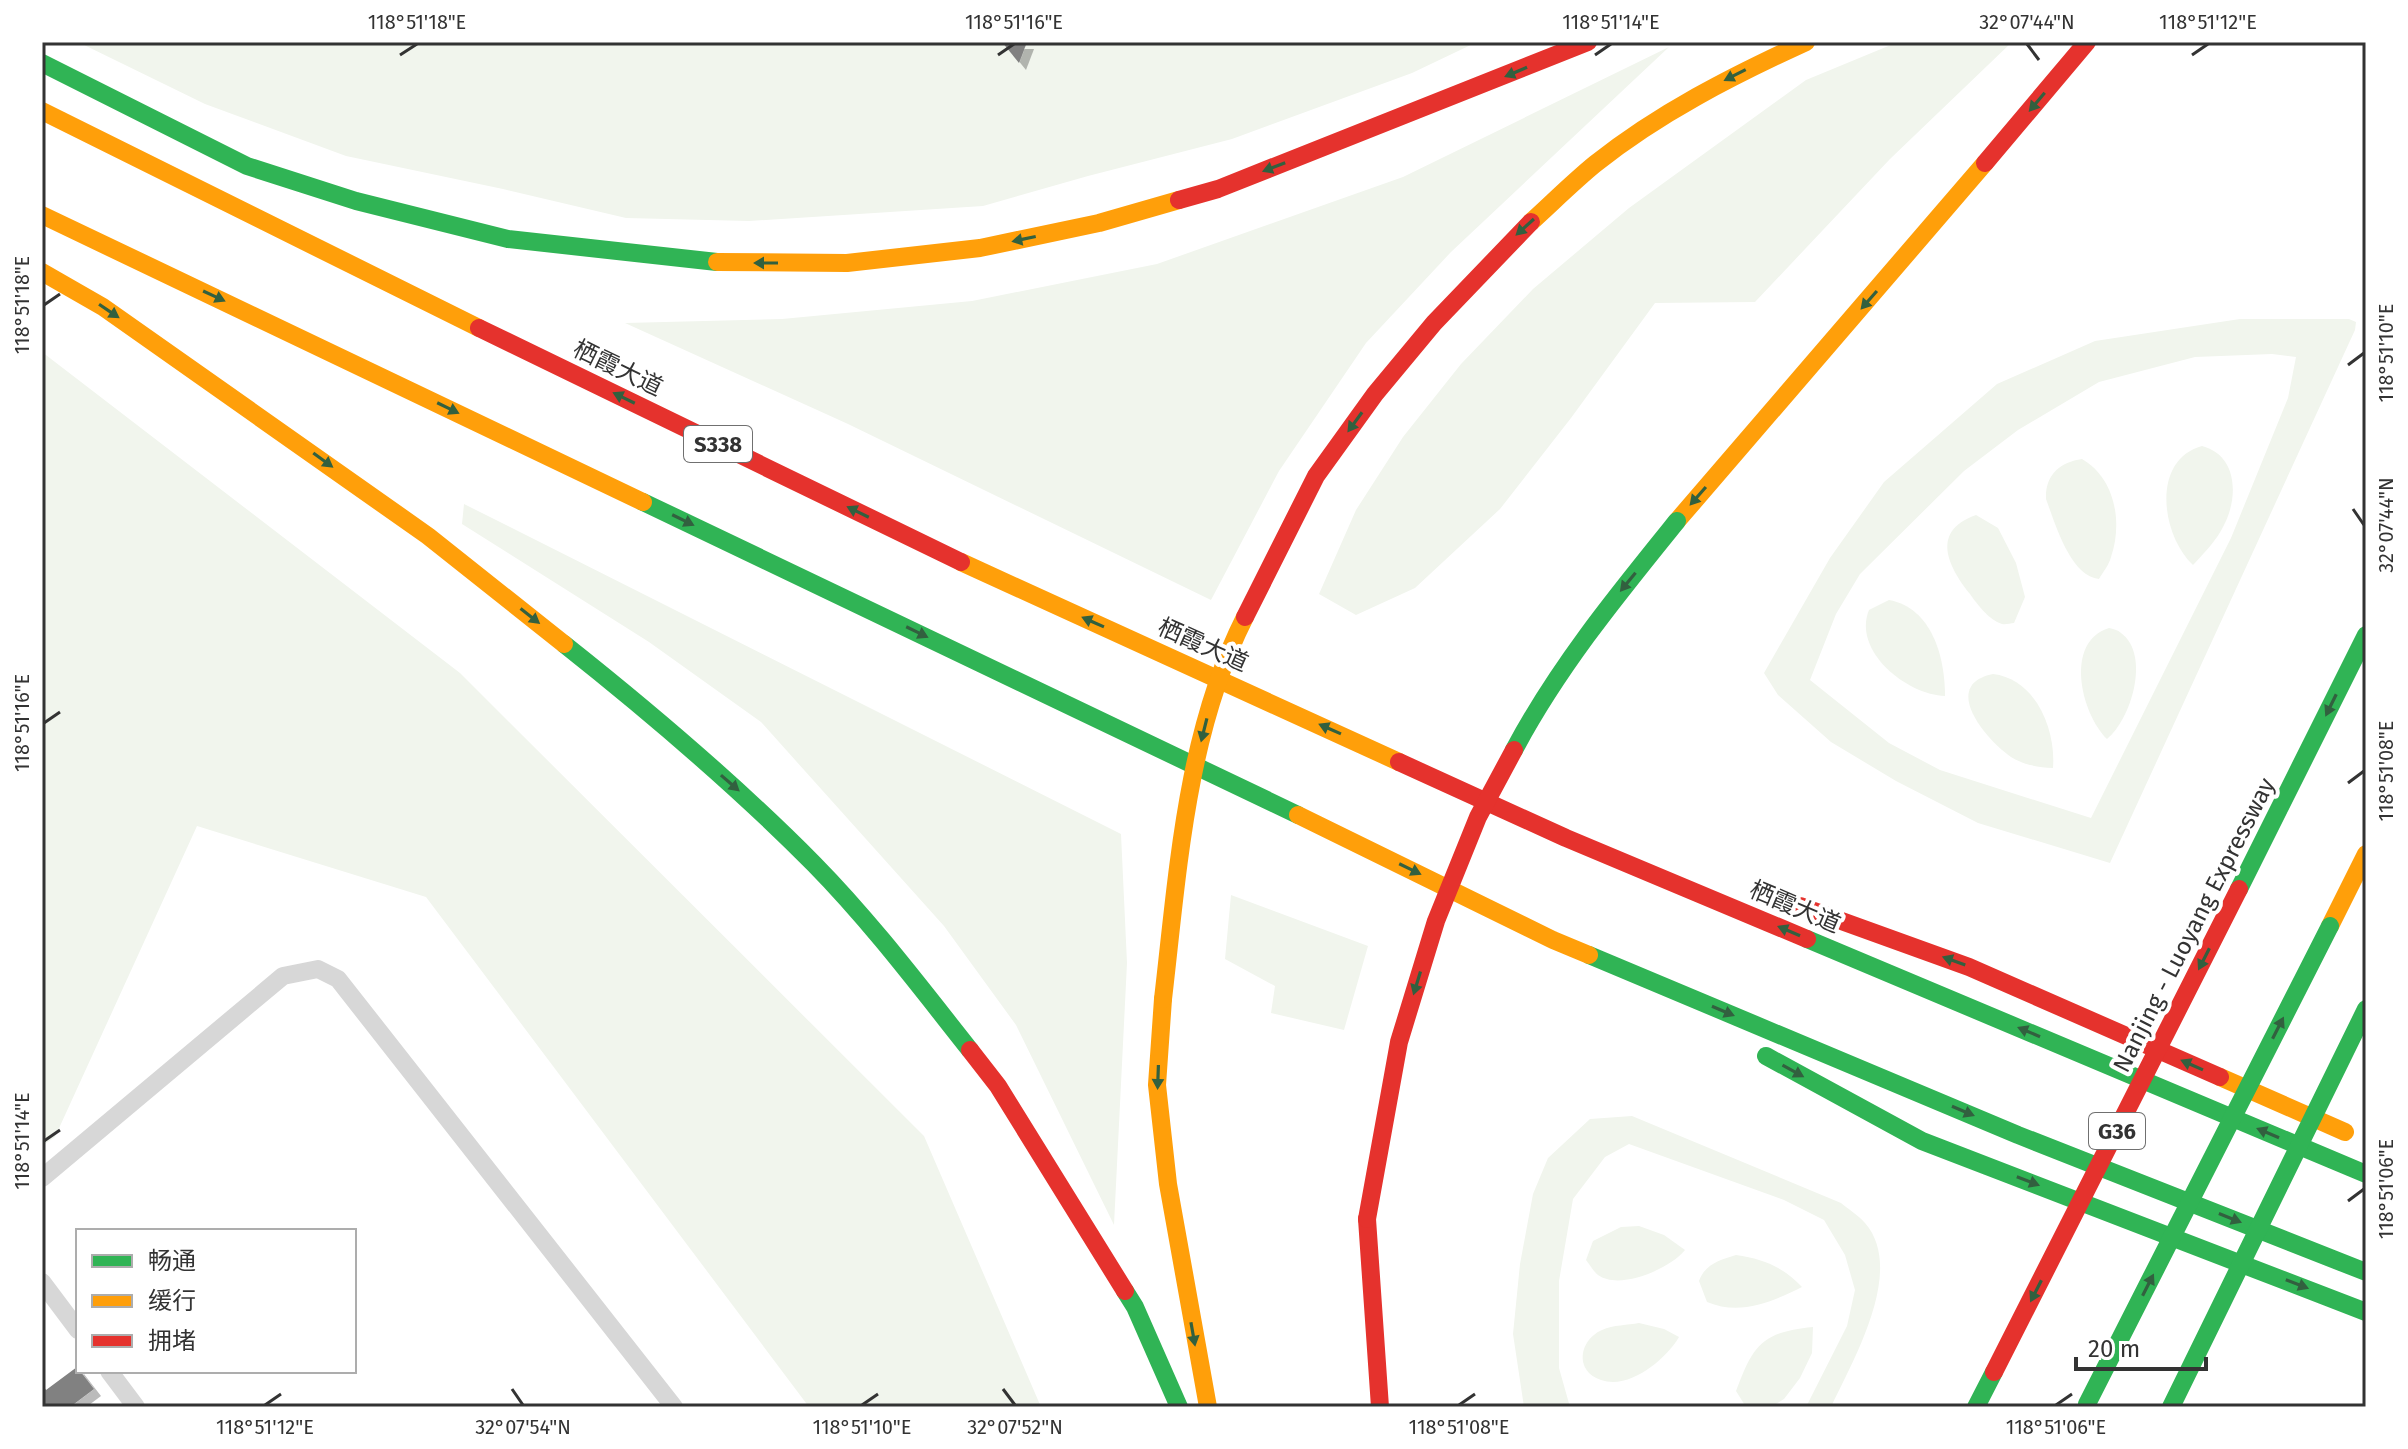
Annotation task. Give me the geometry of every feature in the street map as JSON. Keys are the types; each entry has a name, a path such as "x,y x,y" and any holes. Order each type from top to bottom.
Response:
{"highway":[{"path":"42,63 247,166 356,201 508,239 715,262 847,263 980,248 1099,223 1218,189 1588,42"},
{"path":"1208,1407 1166,1170 1157,1085 1179,860 1203,726 1241,625 1316,476 1375,394 1434,323 1514,237 1595,164 1675,108 1733,75 1806,42"},
{"path":"1380,1407 1367,1219 1399,1042 1436,921 1478,817 1539,703 1608,607 1677,521 2087,42"},
{"name":"栖霞大道","path":"42,111 329,255 960,561 1566,838 2366,1174"},
{"path":"42,215 1340,835 1553,940 1717,1029"},
{"path":"42,272 103,307 428,536 639,704 748,799 816,866 887,945 998,1086 1135,1307 1179,1407"},
{"name":"Nanjing - Luoyang Expressway","path":"1976,1407 2366,635"},
{"path":"1401,762 1625,843"},
{"path":"2086,1406 2366,854"},
{"path":"1790,902 1969,967 2366,1141"},
{"path":"1553,940 2018,1135 2366,1272"},
{"path":"2171,1407 2366,1009"},
{"path":"1744,1044 1922,1141 2366,1312"}],"lane":[{"path":"42,1178 283,976 318,969 338,979 674,1407"},
{"path":"42,1282 76,1327"},
{"path":"110,1373 136,1407"}],"shaded area":[{"path":"78,42 1477,42 1412,73 1232,139 983,206 749,221 626,218 346,156 205,104"},
{"path":"1898,42 2012,42 1890,159 1755,302 1655,303 1500,509 1415,588 1356,615 1319,594 1356,510 1403,437 1461,364 1533,289 1629,208 1806,80"},
{"path":"1669,47 1451,252 1366,343 1279,471 1211,600 848,424 625,323 782,319 972,301 1157,264 1403,177"},
{"path":"2240,319 2349,319 2356,322 2355,330 2110,863 1978,823 1896,781 1831,742 1778,695 1764,673 1830,558 1884,482 1997,384 2095,341","holes":["2272,354 2296,357 2288,398 2231,538 2091,818 1940,770 1889,743 1810,680 1836,614 1860,574 1964,471 2018,430 2099,382 2195,357"]},
{"path":"42,352 460,673 924,1136 1041,1407 809,1407 426,897 197,826 55,1137 42,1146"},
{"path":"2202,446 2222,458 2232,478 2233,490 2229,514 2221,531 2193,565 2174,536 2166,500 2168,482 2175,466 2186,454"},
{"path":"2082,459 2102,477 2109,489 2116,516 2115,544 2099,579 2089,576 2072,559 2046,499 2048,483 2055,471 2067,463"},
{"path":"464,504 1121,834 1127,963 1114,1225 1016,1025 944,926 761,722 649,642 462,524"},
{"path":"1976,515 1998,528 2016,563 2025,597 2014,623 2002,624 1992,619 1962,583 1950,560 1948,539 1953,530"},
{"path":"1889,600 1916,613 1933,636 1942,666 1945,696 1915,688 1886,668 1876,655 1868,641 1866,625 1869,610"},
{"path":"2109,628 2120,632 2130,643 2136,671 2124,718 2107,739 2090,713 2081,679 2086,648 2095,636"},
{"path":"1993,674 2021,685 2032,696 2047,723 2053,768 2031,765 2011,757 1981,727 1969,701 1970,689 1977,680"},
{"path":"1231,895 1368,946 1344,1030 1271,1013 1275,986 1225,959"},
{"path":"1632,1116 1841,1203 1865,1223 1876,1242 1880,1265 1878,1289 1862,1341 1831,1407 1806,1407 1847,1326 1855,1290 1845,1255 1824,1220 1784,1200 1629,1144 1605,1157 1573,1199 1559,1281 1559,1368 1570,1407 1524,1407 1513,1334 1520,1264 1533,1194 1548,1158 1590,1119"},
{"path":"1639,1226 1664,1235 1685,1250 1669,1264 1632,1279 1607,1279 1598,1275 1586,1260 1593,1241 1621,1227"},
{"path":"1736,1255 1772,1265 1802,1287 1779,1298 1744,1307 1732,1308 1707,1302 1699,1281 1705,1270"},
{"path":"1639,1323 1664,1329 1679,1337 1656,1363 1635,1377 1612,1382 1592,1376 1583,1363 1588,1341 1606,1328"},
{"path":"1813,1327 1812,1353 1800,1378 1784,1399 1771,1407 1746,1407 1736,1391 1754,1352 1771,1337"}],"building":[{"path":"1002,42 1027,42 1019,63"},
{"path":"76,1368 76,1373 82,1373 94,1389 70,1407 42,1407 42,1384 46,1390"}],"traffic: fast":[{"path":"42,63 247,166 356,201 508,239 717,262"},
{"path":"643,502 1298,815"},
{"path":"1514,750 1569,660 1677,521"},
{"path":"2239,889 2366,635"},
{"path":"564,644 692,750 814,864 875,932 970,1050"},
{"path":"2087,1404 2330,926"},
{"path":"1807,939 2366,1174"},
{"path":"1589,955 2018,1135 2366,1272"},
{"path":"2171,1407 2366,1009"},
{"path":"1766,1056 1922,1141 2366,1312"},
{"path":"1125,1291 1179,1407"},
{"path":"1976,1407 1994,1372"}],"traffic: slow":[{"path":"1531,222 1595,164 1645,128 1724,82 1806,42"},
{"path":"42,111 479,328"},
{"path":"1677,521 1985,163"},
{"path":"717,262 847,263 980,248 1099,223 1179,200"},
{"path":"42,215 643,502"},
{"path":"42,272 103,307 428,536 564,644"},
{"path":"961,562 1399,762"},
{"path":"1163,999 1180,853 1197,756 1209,708 1245,617"},
{"path":"1298,815 1589,955"},
{"path":"2330,926 2366,854"},
{"path":"1163,999 1157,1085 1168,1184 1208,1407"},
{"path":"2220,1077 2345,1132"}],"traffic: jam":[{"path":"1179,200 1218,189 1588,42"},
{"path":"1985,163 2087,42"},
{"path":"1245,617 1316,476 1375,394 1434,323 1531,222"},
{"path":"479,328 961,562"},
{"path":"1367,1219 1399,1042 1436,921 1478,817 1514,750"},
{"path":"1399,762 1566,838 1807,939"},
{"path":"1994,1372 2239,889"},
{"path":"1800,906 1969,967 2220,1077"},
{"path":"970,1050 998,1086 1125,1291"},
{"path":"1367,1219 1380,1407"}]}
